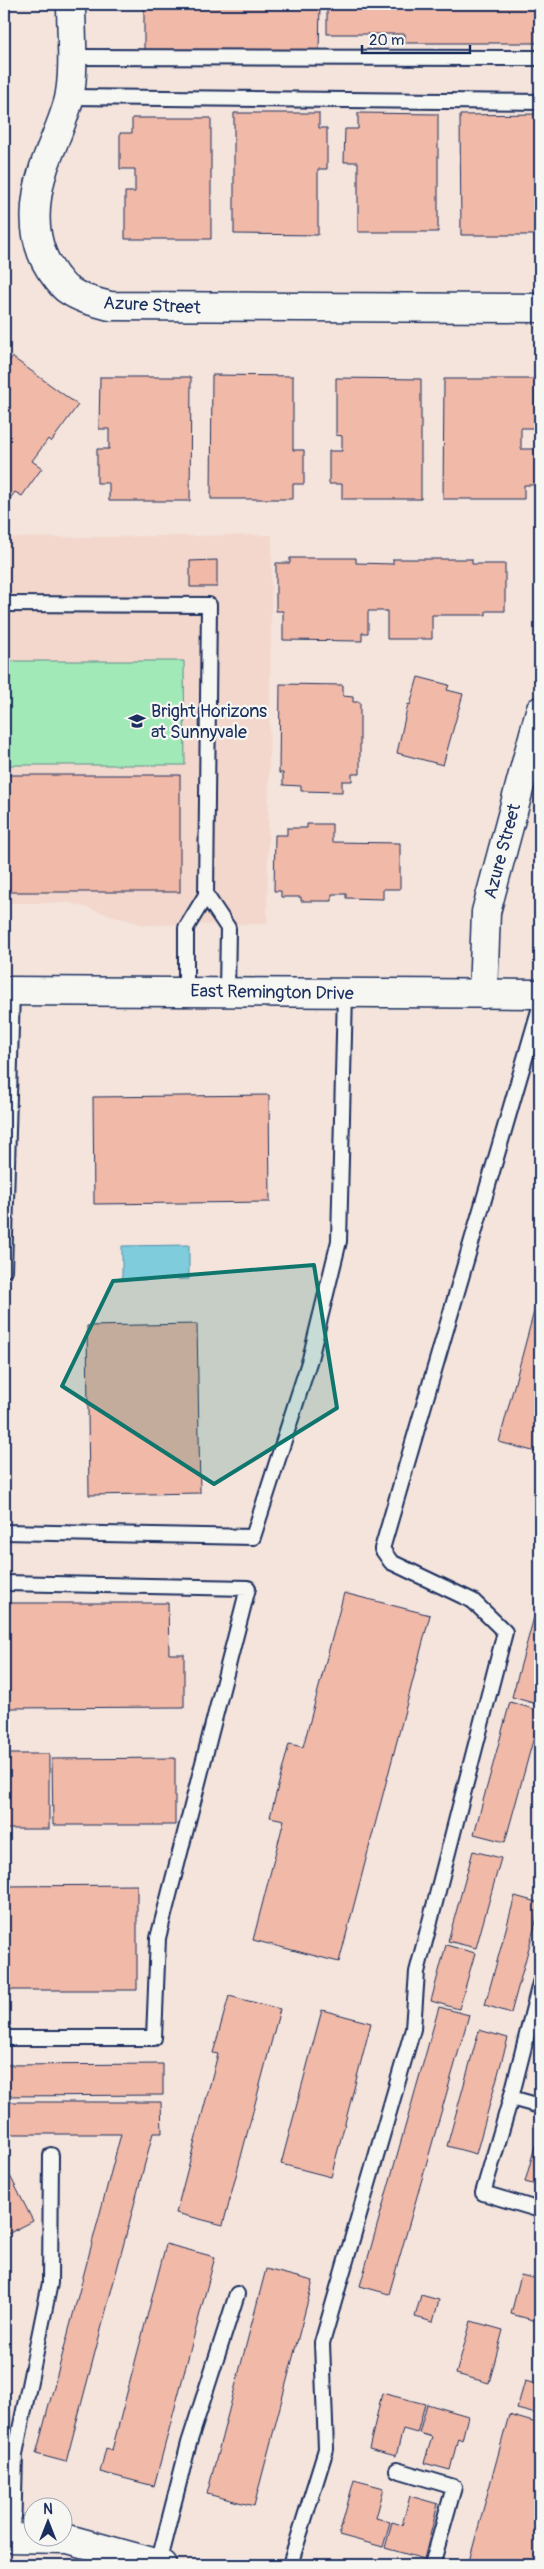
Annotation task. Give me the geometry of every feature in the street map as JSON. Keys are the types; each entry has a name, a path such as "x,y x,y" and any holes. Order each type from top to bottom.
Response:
{"street":[{"name":"Azure Street","path":"71,4 69,97 62,123 44,169 36,197 34,222 38,243 47,266 66,289 84,300 110,306 540,308"},
{"name":"Azure Street","path":"483,994 486,912 540,712"},
{"name":"East Remington Drive","path":"8,991 540,994"},
{"path":"8,2538 68,2539 113,2559 160,2565"}],"lane":[{"path":"71,58 540,58"},
{"path":"69,97 540,102"},
{"path":"4,604 209,605 206,895 186,928 186,991"},
{"path":"206,895 228,928 227,992"},
{"path":"4,1270 8,991"},
{"path":"4,1532 253,1537 310,1359 339,1241 345,993"},
{"path":"290,2565 326,2449 322,2343 413,2029 416,1972 505,1632 472,1601 391,1562 382,1549 540,1007"},
{"path":"4,1583 248,1588 158,1938 154,2038 4,2038"},
{"path":"540,1983 512,2098 482,2193 540,2210"},
{"path":"512,2098 540,2106"},
{"path":"8,2538 15,2454 50,2283 51,2155"},
{"path":"160,2565 189,2443 237,2294"},
{"path":"397,2470 454,2487 432,2565"}],"highlighted area":[{"path":"314,1265 337,1408 214,1484 62,1386 113,1281"}],"shaded area":[{"name":"Bright Horizons at Sunnyvale","path":"272,535 267,924 144,925 71,903 4,903 4,538"}],"green space":[{"path":"4,661 184,661 185,765 4,765"}],"water":[{"path":"189,1245 189,1279 122,1280 122,1246"}],"building":[{"path":"144,4 320,4 319,53 144,53"},
{"path":"327,4 540,4 539,43 405,43 405,34 327,34"},
{"path":"234,113 319,113 319,128 327,128 327,169 318,169 318,235 234,234"},
{"path":"358,113 438,114 438,232 358,232 358,162 344,162 345,129 358,129"},
{"path":"540,114 540,235 461,235 460,115"},
{"path":"132,118 211,118 211,239 125,239 125,192 135,192 135,169 120,169 120,133 132,133"},
{"path":"12,357 78,405 51,442 48,439 32,461 42,468 22,496 15,492 6,504 4,503 4,369"},
{"path":"212,375 293,376 293,450 304,450 304,484 293,484 293,499 211,499"},
{"path":"100,377 191,377 190,501 109,501 109,483 97,483 97,449 109,449 109,429 99,429"},
{"path":"336,378 421,379 421,499 342,499 342,484 329,484 329,451 342,451 342,436 336,435"},
{"path":"444,379 535,379 535,428 521,428 521,449 535,449 535,485 524,485 524,499 443,499"},
{"path":"290,558 356,558 356,563 393,564 393,559 472,559 472,564 505,564 505,611 486,611 486,615 432,615 432,639 387,639 387,611 368,611 368,633 362,633 362,641 283,640 283,611 276,611 276,563 290,563"},
{"path":"217,560 217,587 190,587 190,561"},
{"path":"418,677 449,685 447,690 463,694 443,765 397,753 408,704 410,705"},
{"path":"280,684 343,685 343,696 353,697 353,702 360,702 360,774 352,774 352,781 342,781 342,792 301,791 301,786 283,785 283,773 279,773"},
{"path":"4,775 180,775 180,892 4,892"},
{"path":"307,824 332,824 332,842 400,843 400,889 383,889 383,899 346,898 346,894 332,894 332,901 301,901 301,897 281,897 281,891 274,891 275,835 287,835 287,828 307,828"},
{"path":"269,1095 270,1202 94,1204 93,1097"},
{"path":"540,1289 540,1453 499,1442"},
{"path":"197,1324 200,1493 89,1495 87,1326"},
{"path":"344,1593 430,1615 339,1962 253,1940 284,1820 270,1817 289,1744 303,1747"},
{"path":"540,1599 540,1705 512,1697"},
{"path":"4,1603 168,1603 169,1654 184,1654 184,1707 4,1708"},
{"path":"510,1702 540,1711 540,1715 505,1842 474,1834"},
{"path":"4,1754 49,1754 49,1829 4,1829"},
{"path":"175,1758 175,1825 53,1825 52,1759"},
{"path":"473,1851 501,1858 476,1948 448,1941"},
{"path":"137,1885 137,1990 4,1990 4,1886"},
{"path":"515,1896 540,1903 540,1907 511,2013 485,2005"},
{"path":"446,1945 475,1953 459,2009 431,2001"},
{"path":"229,1996 280,2009 223,2225 176,2213 218,2054 213,2053"},
{"path":"439,2007 469,2015 389,2294 360,2286"},
{"path":"322,2010 371,2023 331,2177 281,2164"},
{"path":"479,2030 508,2038 476,2154 447,2146"},
{"path":"163,2064 163,2095 4,2096 4,2065"},
{"path":"4,2102 161,2102 162,2133 153,2133 66,2462 36,2454 121,2134 4,2134"},
{"path":"540,2128 540,2186 525,2182"},
{"path":"4,2164 33,2221 4,2236"},
{"path":"4,2240 5,2466 4,2466"},
{"path":"166,2244 215,2257 154,2486 100,2472 106,2448 112,2450"},
{"path":"266,2269 313,2281 254,2506 207,2494"},
{"path":"521,2275 540,2280 540,2322 511,2314"},
{"path":"421,2295 439,2300 433,2322 415,2317"},
{"path":"471,2321 503,2330 489,2383 456,2374"},
{"path":"525,2381 540,2385 540,2415 517,2409"},
{"path":"382,2393 425,2404 417,2433 403,2429 396,2456 369,2449"},
{"path":"427,2404 468,2416 462,2440 458,2438 450,2470 424,2463 432,2437 419,2433"},
{"path":"509,2415 540,2424 540,2565 468,2565"},
{"path":"354,2480 384,2488 376,2518 390,2522 383,2547 339,2535"},
{"path":"410,2496 438,2504 424,2559 385,2548 392,2522 402,2525"}],"place":[{"name":"Bright Horizons at Sunnyvale","path":"137,721"}]}
